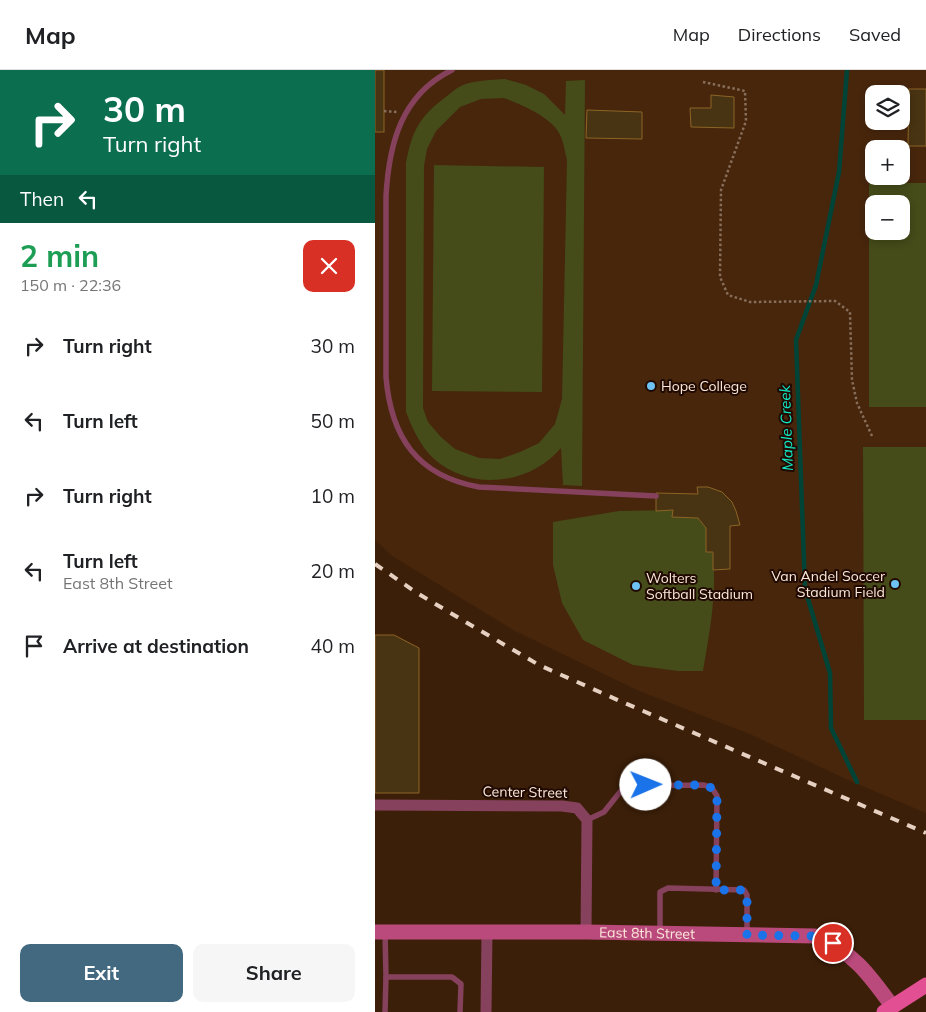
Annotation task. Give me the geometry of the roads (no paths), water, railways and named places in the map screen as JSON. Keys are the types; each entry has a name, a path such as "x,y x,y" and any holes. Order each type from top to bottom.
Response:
{"main road":[{"name":"East 8th Street","path":"380,932 587,932 815,936 833,943 849,954 874,980 888,1009"},
{"path":"888,1009 926,984"}],"street":[{"name":"Center Street","path":"375,805 562,806 577,808 587,820"},
{"path":"587,820 587,932"},
{"path":"486,1012 487,932"}],"lane":[{"path":"452,70 433,81 421,92 405,112 397,131 388,169 386,206 386,377 389,405 401,437 411,452 423,464 454,481 465,484 479,487 656,496"},
{"path":"587,820 604,812 619,792 627,786 704,785 712,788 717,796 716,890"},
{"path":"660,934 660,892 668,888 743,890 747,894 747,935"},
{"path":"380,932 386,977 385,1012"},
{"path":"386,977 452,977 461,984 460,1012"}],"waterway":[{"name":"Maple Creek","path":"847,70 839,172 816,285 796,340 805,589 830,673 831,728 857,782"}],"railway":[{"path":"375,564 417,593 539,665 926,833"}],"place":[{"name":"Hope College","path":"651,386"},
{"name":"Van Andel Soccer Stadium Field","path":"895,584"},
{"name":"Wolters Softball Stadium","path":"636,586"}]}
